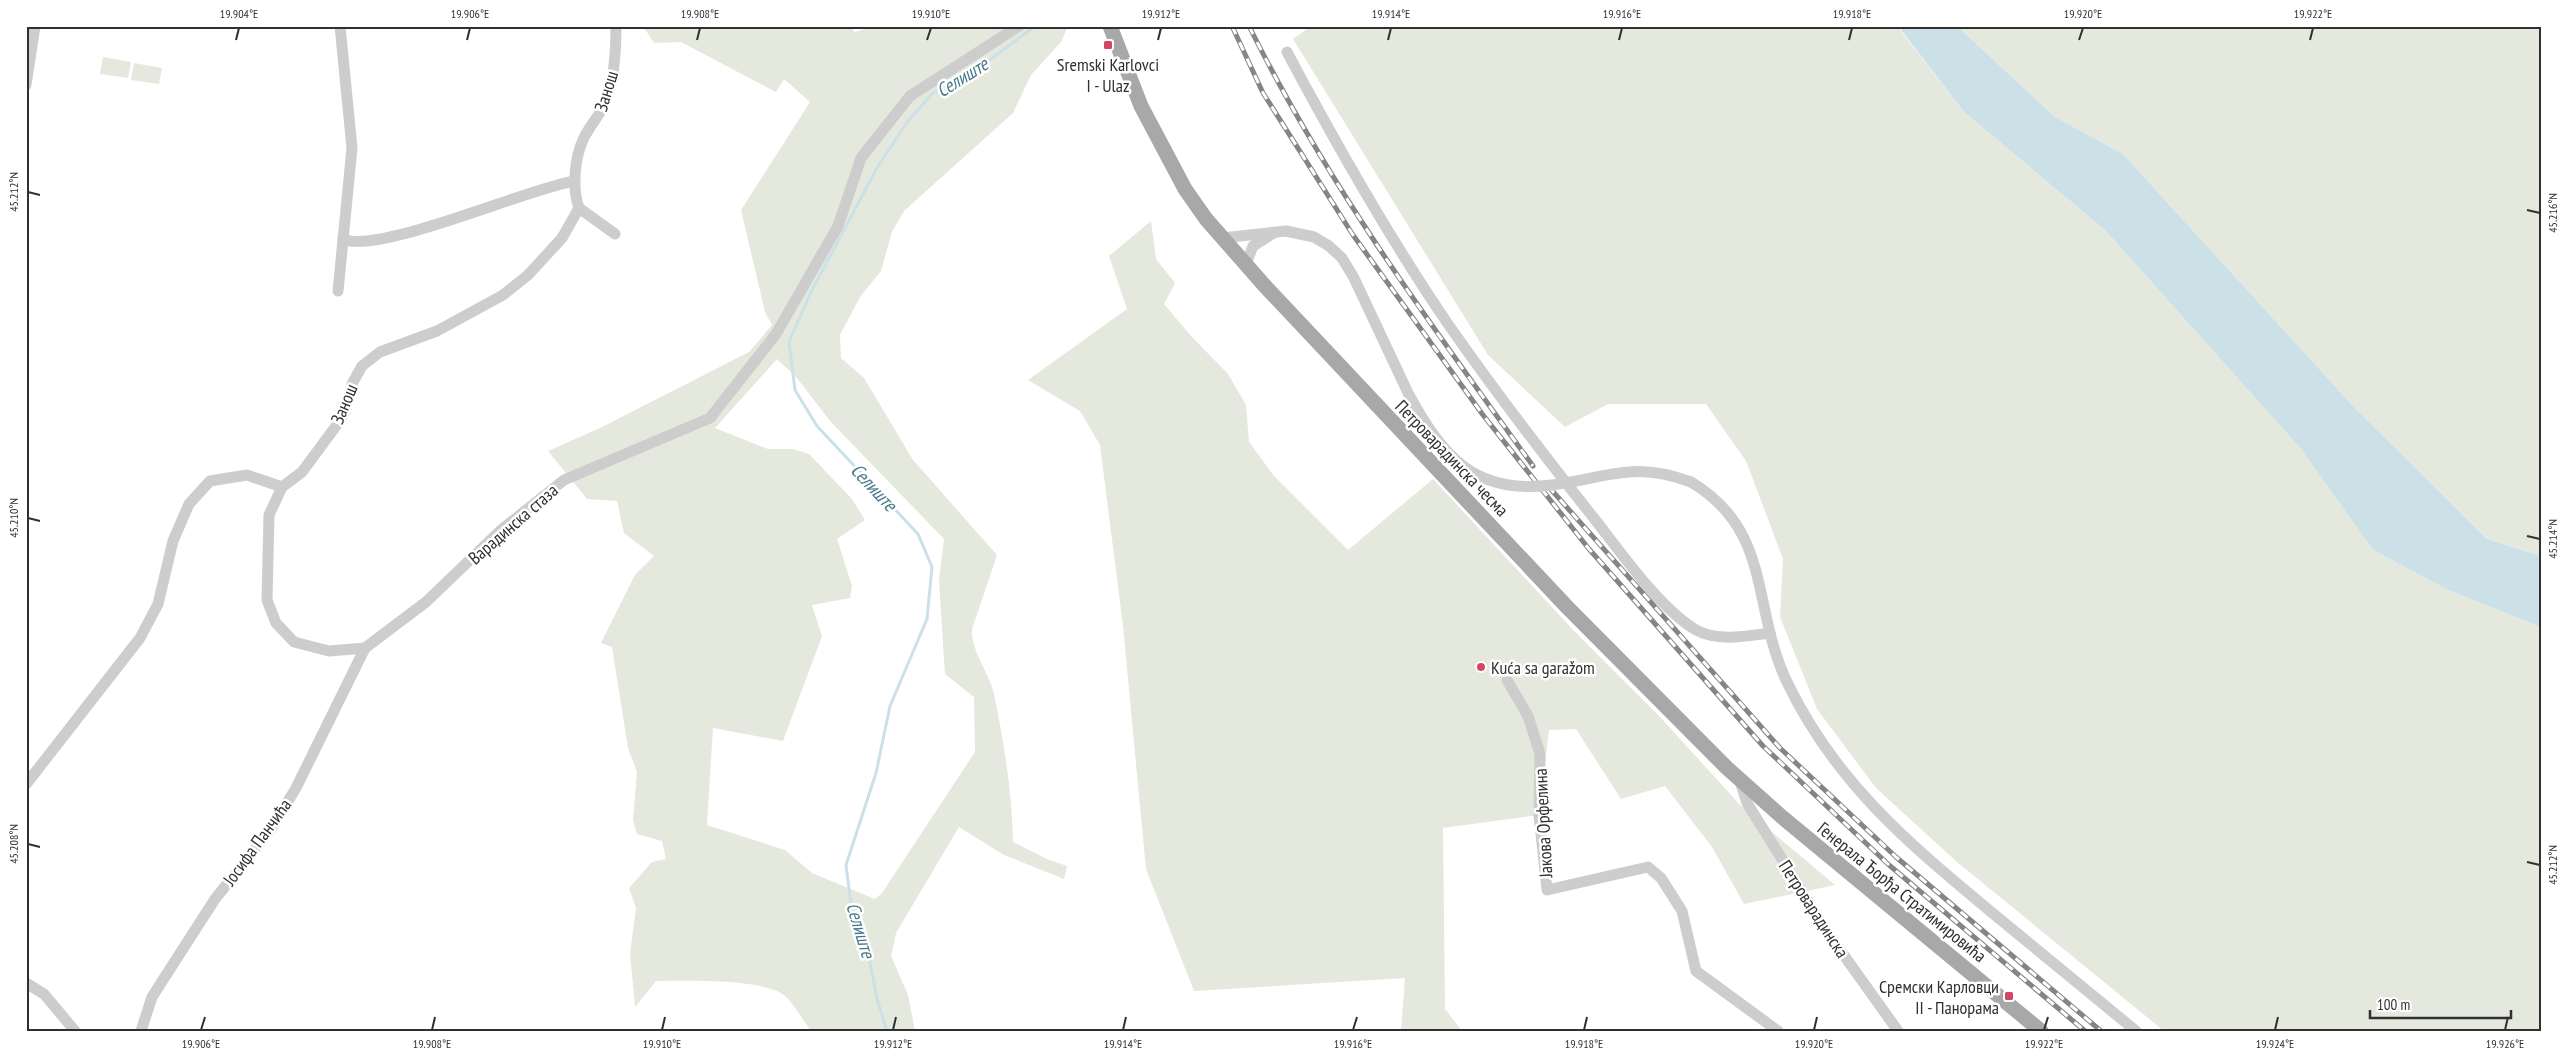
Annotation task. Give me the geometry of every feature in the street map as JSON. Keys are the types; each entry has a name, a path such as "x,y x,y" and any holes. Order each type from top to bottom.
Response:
{"main road":[{"name":"Петроварадинска чесма","path":"1110,26 1139,101 1160,143 1195,204 1222,238 1568,608 1740,780"},
{"name":"Генерала Ђорђа Стратимировића","path":"1740,780 2039,1030"}],"street":[{"path":"26,85 35,26"},
{"path":"338,291 352,148 340,26"},
{"name":"Занош","path":"365,648 329,651 294,642 283,632 270,613 267,600 269,515 282,487 302,472 339,422 345,412 352,384 362,366 380,352 437,331 503,295 528,275 562,238 579,208 575,197 575,172 588,130 598,118 608,96 616,55 616,26"},
{"name":"Варадинска стаза","path":"365,648 426,602 502,530 564,480 710,418 776,334 838,226 861,158 910,96 1019,26"},
{"path":"1287,52 1335,139 1447,322 1543,454 1629,562 1670,609 1697,630 1722,638 1770,632"},
{"path":"343,239 362,243 427,227 575,181"},
{"path":"579,208 615,234"},
{"path":"1246,264 1253,246 1276,231"},
{"path":"1222,238 1286,231 1314,237 1342,258 1354,278 1409,395 1426,426 1441,447 1459,464 1478,476 1526,486 1553,485 1637,470 1659,472 1691,482 1719,502 1737,523 1748,544 1770,632 1783,674 1814,733 1840,770 1901,835 2136,1031"},
{"path":"26,783 140,638 158,604 173,541 188,504 210,481 247,475 282,487"},
{"name":"Јосифа Панчића","path":"141,1031 152,997 210,907 271,829 296,788 365,648"},
{"name":"Јакова Орфелина","path":"1507,680 1528,716 1540,754 1539,815 1547,890 1648,866 1661,878 1682,911 1696,971 1778,1031"},
{"name":"Петроварадинска","path":"1740,780 1747,804 1828,933 1898,1031"},
{"path":"26,983 44,994 75,1031"}],"shaded area":[{"path":"643,26 850,26 855,32 875,26 1068,26 1061,42 1031,75 1013,113 904,211 892,232 881,271 860,297 840,335 841,358 864,378 913,460 997,555 972,629 972,637 977,654 992,686 998,712 1009,786 1013,842 1049,860 1067,866 1064,879 1004,855 959,827 896,933 891,956 908,995 915,1031 811,1031 796,1008 785,996 775,990 743,983 656,981 635,1007 630,954 636,908 629,888 652,862 666,859 662,841 637,834 633,820 637,772 628,748 612,647 601,643 635,575 654,556 624,533 617,501 587,499 548,451 600,428 749,352 772,325 765,312 741,210 810,102 784,79 776,92 681,42 654,43","holes":["777,359 797,378 830,421 944,539 939,580 945,674 974,697 975,752 882,893 875,899 812,873 785,850 707,825 713,728 783,741 822,636 812,605 850,598 852,586 837,539 865,520 852,499 809,454 793,449 768,449 715,428"]},
{"path":"1311,26 1897,26 1964,112 2105,230 2301,449 2373,550 2448,590 2541,627 2541,1031 2164,1031 1957,862 1876,788 1817,709 1780,617 1783,559 1746,461 1706,404 1608,404 1565,427 1488,355 1293,39"},
{"path":"1957,26 2541,26 2541,556 2487,539 2353,406 2123,154 2055,117"},
{"path":"103,57 131,62 128,78 100,74"},
{"path":"134,63 162,68 159,84 131,80"},
{"path":"1151,221 1156,259 1175,283 1164,304 1191,336 1228,374 1246,405 1249,442 1274,476 1348,550 1433,479 1575,632 1662,719 1741,806 1835,885 1744,904 1712,847 1665,786 1621,799 1576,729 1549,730 1539,815 1443,828 1445,1009 1462,1031 1401,1031 1405,978 1194,991 1146,869 1123,626 1100,445 1080,411 1028,380 1127,309 1109,256"}],"water":[{"path":"1898,26 1957,26 2055,117 2123,154 2353,406 2487,539 2541,556 2541,627 2448,590 2373,550 2301,449 2105,230 1964,112"}],"waterway":[{"name":"Селиште","path":"887,1031 877,999 867,946 852,912 846,865 876,773 890,706 927,619 932,567 918,534 817,426 795,390 789,342 811,292 877,168 908,121 933,93 991,59 1035,26"}],"railway":[{"path":"1232,26 1263,93 1353,235 1483,415 1589,549 1763,746 1889,865 2085,1031"},
{"path":"1249,26 1279,84 1346,197 1418,306 1533,466"},
{"path":"1548,486 1780,748 1896,857 2101,1031"}],"place":[{"name":"Sremski Karlovci I - Ulaz","path":"1108,45"},
{"name":"Kuća sa garažom","path":"1481,667"},
{"name":"Сремски Карловци II - Панорама","path":"2009,996"}]}
